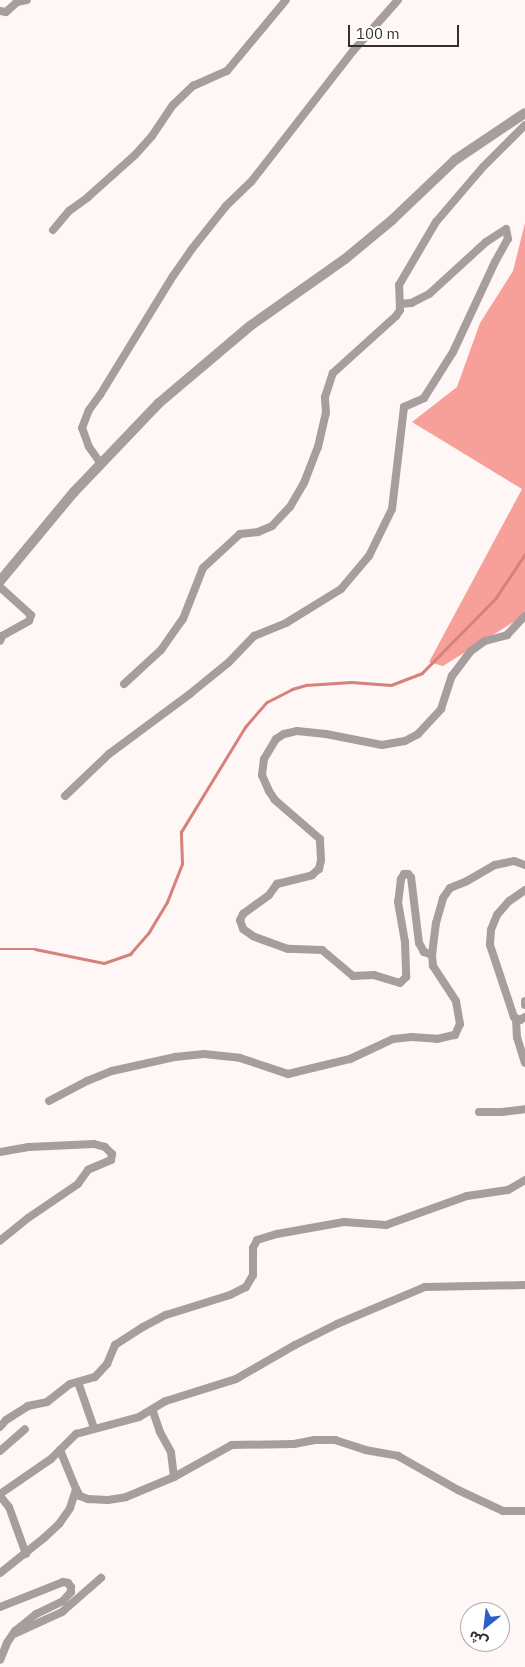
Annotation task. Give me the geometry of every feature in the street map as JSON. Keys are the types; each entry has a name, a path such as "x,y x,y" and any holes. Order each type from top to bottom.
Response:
{"street":[{"path":"0,12 6,12 17,2 27,0"},
{"path":"53,230 69,211 88,197 135,155 152,136 173,105 193,86 227,71 286,0"},
{"path":"101,464 89,447 82,428 89,410 173,276 226,206 251,182 353,51 398,0"},
{"path":"0,581 74,492 159,403 250,326 346,258 392,220 455,160 525,113"},
{"path":"124,684 161,650 183,619 204,568 240,534 258,532 272,526 290,507 304,483 318,447 326,414 325,397 333,373 396,316 400,304 399,285 436,222 483,167 525,125"},
{"path":"65,796 109,754 229,662 254,636 286,623 341,589 369,556 392,509 404,407 424,398 453,352 495,262 508,239 506,230 486,242 429,294 411,303 400,304"},
{"path":"0,587 31,615 28,621 2,636 0,641"},
{"path":"432,955 424,952 419,944 411,877 408,874 404,874 401,879 398,902 405,942 406,977 400,983 374,976 353,976 322,950 288,948 253,936 243,929 240,920 243,914 269,895 277,884 312,875 318,870 322,860 320,839 275,800 269,791 262,775 264,759 276,739 284,734 297,731 326,734 382,745 405,741 418,734 441,709 452,676 471,651 485,641 507,635 525,616"},
{"path":"49,1101 86,1081 112,1071 175,1057 204,1054 240,1058 288,1074 350,1059 393,1039 412,1037 437,1039 455,1035 460,1024 456,1001 433,966 432,955 436,924 443,898 450,888 467,881 495,865 514,861 525,865"},
{"path":"525,890 509,901 497,914 490,930 490,945 516,1020 517,1037 525,1063"},
{"path":"525,1001 525,1006"},
{"path":"516,1020 523,1020 525,1017"},
{"path":"479,1112 525,1109"},
{"path":"0,1152 29,1147 94,1144 106,1147 112,1154 111,1160 88,1170 78,1184 28,1218 0,1241"},
{"path":"0,1427 6,1420 28,1406 47,1402 70,1384 99,1373 107,1364 115,1346 143,1326 166,1315 246,1287 253,1276 253,1248 257,1240 277,1234 344,1222 386,1225 466,1196 508,1190 525,1180"},
{"path":"26,1554 9,1507 0,1495 51,1459 76,1434 139,1417 184,1394 236,1378 337,1324 425,1287 525,1285"},
{"path":"78,1382 94,1428"},
{"path":"152,1409 160,1432 171,1452 174,1478"},
{"path":"0,1450 26,1429"},
{"path":"60,1450 80,1496 88,1499 108,1500 126,1496 174,1478 232,1445 294,1444 315,1440 335,1440 365,1450 398,1456 458,1490 503,1511 525,1511"},
{"path":"0,1573 26,1554 59,1524 70,1508 76,1489"},
{"path":"12,1635 62,1612 101,1578"},
{"path":"0,1607 63,1582 68,1583 71,1588 71,1592 63,1601 36,1614 12,1635 0,1660"}],"shaded area":[{"path":"525,223 525,615 443,666 429,662 522,489 412,422 457,387 480,323 513,271"}],"waterway":[{"path":"0,949 35,949 104,963 130,954 149,932 167,902 182,864 181,832 245,727 267,702 292,689 306,685 351,682 391,685 422,673 495,599 525,554"}]}
